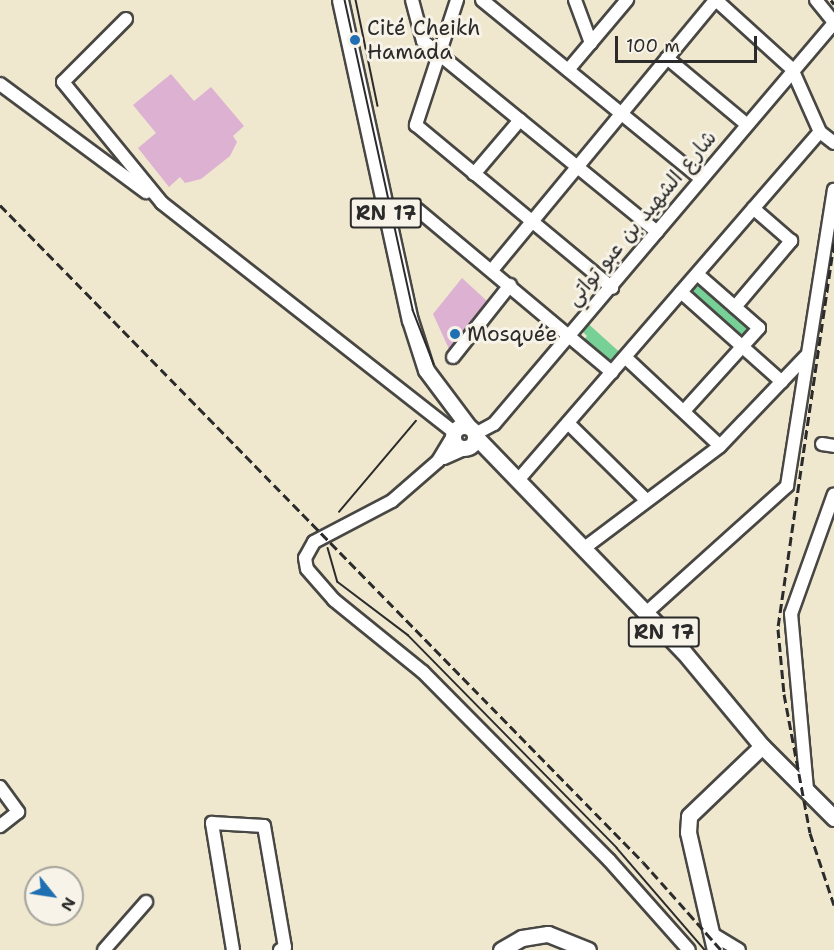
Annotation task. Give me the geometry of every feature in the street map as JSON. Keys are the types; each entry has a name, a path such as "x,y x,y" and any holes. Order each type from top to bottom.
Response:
{"main road":[{"name":"RN 17","path":"340,0 410,320 426,370 464,434 519,479 646,613 762,746 834,818"},
{"path":"714,942 688,832 689,816 762,746"},
{"path":"501,950 522,938 548,934 588,950"}],"street":[{"path":"412,0 423,41 657,232"},
{"path":"457,0 436,51 416,125 612,288"},
{"path":"482,0 700,178"},
{"path":"575,0 591,43"},
{"path":"568,70 627,0"},
{"path":"492,270 715,0 792,69 820,132 834,143"},
{"path":"816,0 834,23"},
{"path":"126,19 63,82 162,203"},
{"name":"شارع الشهيد بن عبو تواتي","path":"464,434 494,424 612,288 745,123 834,23"},
{"path":"667,58 745,123"},
{"path":"0,84 162,203 464,434 438,461 370,516 314,542 305,558 307,569 327,593 423,672 624,876 689,950"},
{"path":"474,174 520,120"},
{"path":"519,479 820,132"},
{"path":"646,613 787,486 834,190"},
{"path":"735,307 792,241 753,207"},
{"path":"418,210 612,372"},
{"path":"684,411 759,328 697,274"},
{"path":"453,357 510,285"},
{"path":"681,292 741,350 782,382"},
{"path":"583,549 644,498 720,446 806,356"},
{"path":"625,357 720,446"},
{"path":"568,423 644,498"},
{"path":"807,789 791,614 834,495"},
{"path":"0,787 18,812 0,826"},
{"path":"233,950 212,823 264,826 285,947 280,950"},
{"path":"104,950 146,902"},
{"path":"714,942 739,950"}],"green space":[{"path":"697,274 759,328 741,349 681,292"},
{"path":"583,319 625,357 612,372 580,344 587,336 577,326"}],"building":[{"path":"171,74 194,101 211,87 244,126 233,136 237,142 230,156 201,179 185,183 180,177 169,187 138,148 156,133 133,105"},
{"name":"Mosquée","path":"462,278 487,301 449,349 433,314"}],"tram line":[{"path":"345,0 413,310 434,364"},
{"path":"356,0 378,106"},
{"path":"339,512 416,421"},
{"path":"328,548 338,582 408,635 617,848 705,950"}],"railway":[{"path":"831,0 834,4"},
{"path":"0,205 643,862 721,950"},
{"path":"834,243 778,629 784,694 810,833 834,905"}],"place":[{"name":"Cité Cheikh Hamada","path":"355,40"},
{"name":"Mosquée","path":"455,334"}]}
